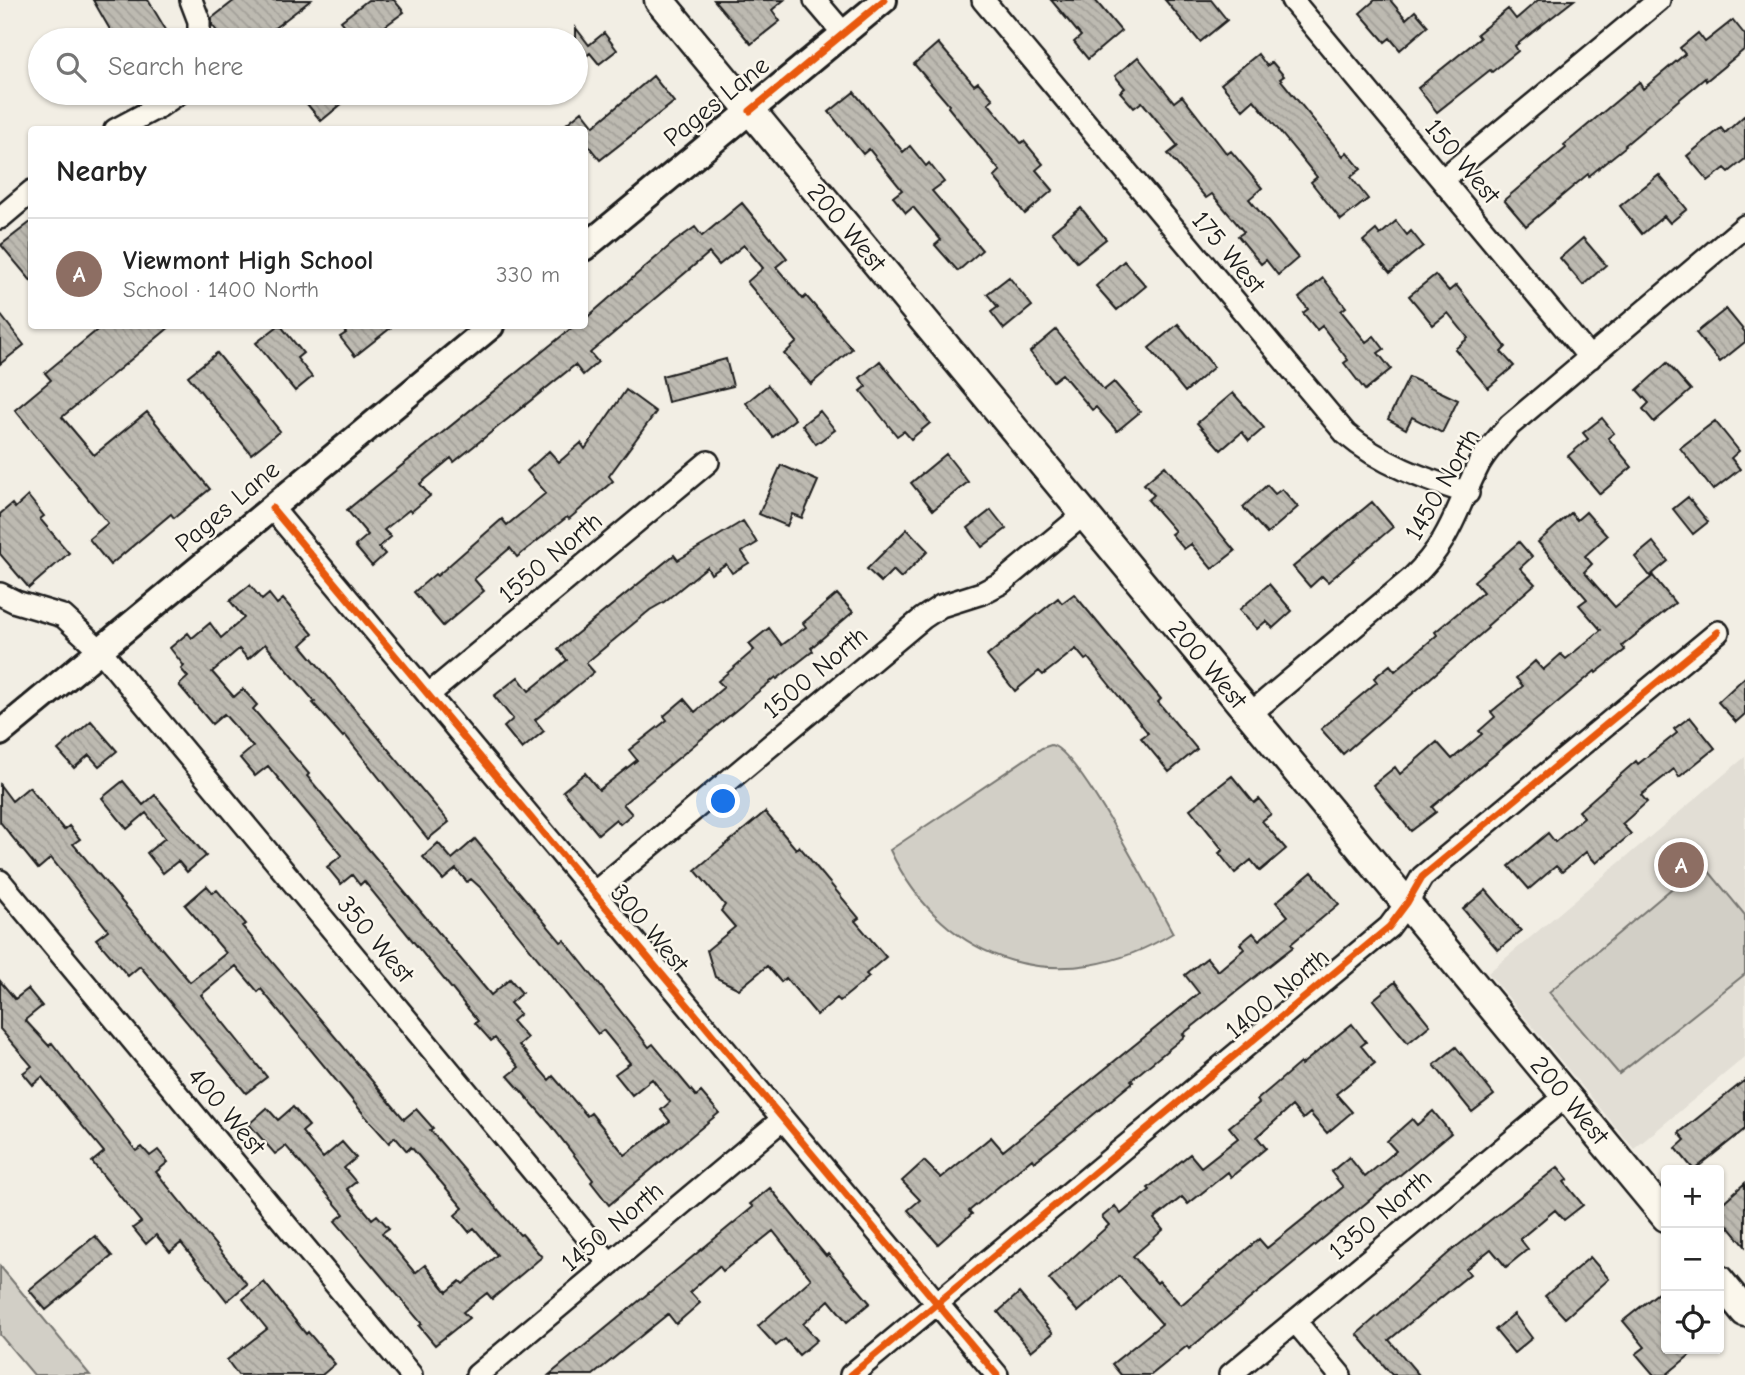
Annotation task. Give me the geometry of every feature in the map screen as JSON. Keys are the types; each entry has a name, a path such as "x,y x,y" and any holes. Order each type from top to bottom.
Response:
{"main road":[{"name":"200 West","path":"659,0 1661,1211"},
{"path":"1724,1286 1745,1311"}],"street":[{"path":"191,0 199,28"},
{"path":"815,0 844,34"},
{"name":"Pages Lane","path":"588,245 884,0"},
{"name":"175 West","path":"983,0 1346,434 1382,460 1468,493"},
{"name":"150 West","path":"1293,0 1590,358"},
{"path":"1442,180 1659,0"},
{"path":"122,126 161,105"},
{"path":"0,218 28,194"},
{"name":"1450 North","path":"1250,714 1425,566 1446,539 1480,463 1499,438 1590,358 1742,234"},
{"name":"Pages Lane","path":"0,733 487,329"},
{"name":"1550 North","path":"428,695 708,462"},
{"name":"300 West","path":"272,508 997,1375"},
{"name":"1500 North","path":"594,893 923,618 941,606 982,593 1001,583 1084,514"},
{"name":"350 West","path":"0,594 16,602 63,616 100,650 610,1264"},
{"name":"1400 North","path":"851,1375 1389,927 1422,877 1718,632"},
{"name":"400 West","path":"0,881 411,1375"},
{"name":"1350 North","path":"1230,1375 1566,1096"},
{"name":"1450 North","path":"477,1375 783,1119"},
{"path":"1295,1321 1340,1375"}],"shaded area":[{"path":"1051,745 1063,753 1097,798 1173,933 1132,953 1091,965 1050,967 1011,960 975,945 942,922 913,890 890,850 1042,748"},
{"path":"1745,757 1745,1057 1634,1149 1488,973"},
{"path":"1702,863 1745,915 1745,974 1619,1074 1549,992"},
{"path":"0,1266 90,1375 34,1375 0,1335"}],"building":[{"path":"93,0 148,0 165,28 109,28"},
{"path":"235,0 311,0 275,28 214,28 212,18"},
{"path":"368,0 394,0 404,12 383,28 347,28 341,21"},
{"path":"714,0 784,0 772,10 780,21 751,44"},
{"path":"1051,0 1095,0 1121,31 1088,59 1074,42 1081,36"},
{"path":"1165,0 1211,0 1227,20 1200,42"},
{"path":"1375,0 1390,0 1406,19 1415,11 1428,26 1400,50 1390,38 1385,42 1360,13"},
{"path":"1538,0 1574,0 1515,46 1518,51 1437,112 1418,88 1480,38 1477,34 1508,9 1516,19"},
{"path":"1733,20 1745,35 1745,49 1706,81 1705,78 1526,226 1504,200 1639,82 1643,89 1685,54 1680,48 1698,33 1705,42"},
{"path":"604,33 617,50 599,64 590,53 588,55 588,44"},
{"path":"938,43 974,85 978,82 993,99 988,103 1021,143 1024,141 1043,164 1036,170 1053,190 1025,214 994,177 1000,171 914,64"},
{"path":"1258,54 1267,66 1272,62 1284,76 1280,79 1343,156 1347,152 1361,169 1351,177 1368,199 1341,220 1311,182 1317,177 1254,100 1243,110 1221,84"},
{"path":"1138,57 1174,102 1182,96 1227,154 1231,151 1262,188 1249,199 1298,258 1278,275 1266,260 1261,264 1238,236 1244,232 1212,194 1206,198 1168,154 1178,146 1142,102 1134,108 1120,92 1125,88 1115,76"},
{"path":"653,76 674,102 600,160 588,145 588,126 564,126 582,111 594,126"},
{"path":"854,92 903,152 910,146 926,166 929,163 944,182 932,191 982,250 958,271 935,245 941,240 913,207 906,213 893,197 902,190 869,149 863,154 829,112"},
{"path":"308,105 340,105 321,121"},
{"path":"1745,115 1745,159 1729,172 1725,168 1708,181 1687,156 1721,128 1725,133"},
{"path":"1659,175 1687,209 1670,223 1664,216 1642,234 1620,206"},
{"path":"742,203 787,258 776,267 803,299 806,296 852,349 811,384 784,354 797,342 747,282 763,268 744,245 719,265 709,253 590,353 598,362 583,375 575,365 454,462 451,458 420,484 430,496 384,530 391,537 379,547 385,554 372,566 355,546 368,535 347,510 570,329 588,329 588,317 674,242 695,227 702,236"},
{"path":"1081,208 1106,239 1077,262 1052,232"},
{"path":"1396,221 1407,235 1411,231 1423,246 1390,273 1363,241 1376,230 1380,235"},
{"path":"28,224 28,277 1,245"},
{"path":"1583,238 1606,265 1583,285 1560,258"},
{"path":"1124,261 1146,286 1117,310 1096,286"},
{"path":"1435,275 1449,291 1456,285 1506,347 1501,352 1514,366 1488,388 1455,349 1468,338 1448,313 1433,325 1409,296"},
{"path":"1009,277 1032,306 1004,329 991,312 998,307 987,294"},
{"path":"1323,278 1346,307 1341,311 1366,342 1374,336 1384,349 1378,353 1391,369 1365,390 1344,363 1348,360 1322,326 1317,330 1303,313 1308,309 1299,298"},
{"path":"1726,309 1745,332 1745,342 1720,362 1696,333"},
{"path":"0,314 24,345 0,364"},
{"path":"1178,324 1214,367 1185,392 1149,348"},
{"path":"98,329 167,329 62,417 94,455 147,412 210,489 174,518 171,514 110,565 89,539 108,523 15,410 51,380 45,373"},
{"path":"274,329 283,329 303,353 297,358 312,377 295,391 256,343"},
{"path":"343,329 389,329 355,356 340,337 346,333"},
{"path":"1056,330 1104,390 1114,382 1140,412 1117,431 1096,407 1092,410 1062,374 1053,381 1030,352"},
{"path":"217,353 280,431 251,454 188,376"},
{"path":"726,359 733,386 668,402 662,376"},
{"path":"880,361 930,423 911,439 904,431 897,436 861,391 866,387 860,378"},
{"path":"1667,363 1691,390 1654,422 1643,409 1649,403 1637,390"},
{"path":"1409,377 1458,400 1442,433 1412,417 1406,429 1388,419"},
{"path":"768,385 795,419 773,437 746,403"},
{"path":"626,390 656,412 609,476 613,481 569,519 567,517 517,557 510,548 474,579 484,591 443,626 414,592 435,574 437,576 502,519 507,525 546,493 527,471 549,451 559,462 581,443 585,449"},
{"path":"1233,393 1264,428 1249,441 1242,432 1221,450 1197,423"},
{"path":"820,411 835,430 816,444 802,425"},
{"path":"1602,418 1614,433 1608,438 1632,467 1600,494 1568,456 1588,439 1583,433"},
{"path":"1715,421 1739,451 1731,458 1740,469 1713,490 1680,448"},
{"path":"946,454 968,482 933,510 911,483"},
{"path":"781,465 818,481 802,518 792,514 787,526 759,514"},
{"path":"1165,466 1235,551 1212,569 1191,544 1184,549 1171,534 1175,531 1148,500 1154,495 1144,484"},
{"path":"1267,485 1275,494 1282,489 1298,507 1267,534 1243,507"},
{"path":"28,496 44,516 40,519 69,553 29,588 0,554 0,514 12,504 15,508"},
{"path":"1688,497 1708,522 1693,534 1673,509"},
{"path":"1372,502 1393,527 1328,582 1322,576 1310,587 1293,567"},
{"path":"991,510 1006,529 982,547 968,528"},
{"path":"1586,512 1607,536 1585,556 1592,564 1584,572 1615,607 1653,576 1675,603 1622,646 1625,650 1596,673 1595,671 1432,807 1436,812 1411,831 1373,785 1395,767 1400,774 1437,742 1452,759 1482,734 1479,731 1495,717 1491,712 1523,686 1516,678 1535,661 1543,670 1561,654 1566,659 1601,630 1579,605 1587,599 1538,542 1571,513 1577,520"},
{"path":"743,521 757,543 742,552 749,563 732,573 726,564 711,574 707,567 650,610 586,663 594,672 535,720 544,731 522,749 504,727 513,719 494,696 518,677 529,691 567,660 558,649 674,555 678,560"},
{"path":"907,529 928,551 901,578 893,570 881,582 867,569"},
{"path":"1519,542 1532,557 1520,568 1535,584 1343,754 1321,729 1377,682 1374,678 1390,665 1395,671 1437,635 1435,632 1483,592 1474,581"},
{"path":"1653,542 1668,561 1650,576 1635,557"},
{"path":"1269,584 1292,611 1273,628 1266,621 1257,629 1239,610"},
{"path":"250,585 262,600 269,594 277,604 283,599 313,634 301,645 449,822 428,839 345,735 343,737 313,703 315,702 265,644 248,659 239,649 212,672 234,697 243,689 257,705 253,709 309,774 307,776 491,995 510,979 522,993 510,1003 520,1014 512,1021 527,1038 519,1045 549,1080 553,1076 587,1116 591,1113 625,1155 670,1121 661,1110 670,1102 652,1079 632,1095 615,1074 630,1063 603,1030 598,1034 482,889 471,879 467,882 456,869 443,880 423,857 438,843 452,859 475,839 561,942 564,940 649,1047 653,1044 696,1096 701,1092 719,1113 609,1205 550,1124 508,1076 519,1067 495,1038 491,1041 475,1023 478,1021 364,881 360,885 352,875 341,884 327,867 342,855 268,766 255,776 240,758 253,747 224,714 212,724 179,685 188,677 181,669 184,666 170,648 188,633 192,638 210,623 221,638 244,618 230,601"},
{"path":"837,594 853,612 811,648 813,651 777,679 776,677 623,804 632,814 620,824 616,819 598,834 563,791 585,773 599,790 637,760 629,750 667,720 664,716 684,699 695,712 724,687 718,681 754,650 749,644 769,628 782,645 806,627 803,623"},
{"path":"1074,594 1161,699 1158,702 1197,749 1169,772 1141,738 1148,733 1088,658 1085,660 1076,649 1043,675 1039,671 1015,691 987,656 1058,598 1062,603"},
{"path":"1745,677 1745,714 1736,722 1718,702"},
{"path":"1690,717 1715,748 1679,777 1674,769 1641,795 1647,802 1622,824 1631,834 1596,863 1586,852 1562,872 1556,866 1529,889 1509,866 1548,833 1555,842 1584,817 1579,811 1636,761 1638,764 1677,733 1674,729"},
{"path":"91,721 117,751 99,766 89,755 74,768 58,750"},
{"path":"1232,776 1254,803 1259,799 1271,814 1262,821 1286,849 1260,871 1251,860 1235,873 1219,853 1223,850 1190,809"},
{"path":"123,781 143,805 155,795 206,856 187,872 178,861 163,873 147,853 165,838 146,813 127,829 102,798"},
{"path":"0,785 12,801 29,787 64,830 69,826 80,839 73,844 190,982 226,953 185,905 207,886 213,893 217,890 246,924 242,926 404,1119 416,1109 433,1128 430,1130 542,1257 492,1299 487,1293 463,1312 469,1318 435,1345 419,1326 422,1324 335,1221 344,1214 286,1146 275,1154 249,1124 267,1108 278,1120 293,1107 309,1126 302,1132 323,1158 342,1142 356,1158 344,1168 356,1182 347,1189 372,1219 377,1215 389,1228 382,1233 415,1273 425,1265 447,1292 460,1281 463,1284 497,1255 474,1228 469,1232 455,1215 463,1208 411,1147 407,1151 395,1137 389,1143 261,989 258,992 236,966 201,995 267,1077 246,1093 140,966 128,976 96,939 108,930 51,858 38,869 0,822"},
{"path":"765,812 796,849 799,846 859,918 855,921 886,957 866,974 869,977 840,1001 837,998 817,1015 786,978 781,982 767,966 739,989 715,977 707,950 735,927 721,911 725,905 695,870"},
{"path":"1312,872 1339,904 1291,944 1293,947 1183,1034 1185,1036 1131,1080 1133,1082 969,1211 972,1214 938,1244 908,1210 920,1200 902,1181 924,1161 941,1178 991,1137 1003,1151 1199,993 1185,975 1207,958 1218,971 1244,949 1240,944 1253,933 1259,940 1288,916 1276,902"},
{"path":"1486,890 1521,931 1498,950 1463,909"},
{"path":"0,981 15,999 28,989 42,1006 25,1020 49,1046 52,1043 136,1151 142,1147 150,1156 158,1150 168,1162 156,1172 247,1284 227,1301 181,1243 170,1252 156,1235 146,1244 133,1228 141,1222 92,1162 104,1152 42,1077 33,1085 23,1073 32,1066 0,1029"},
{"path":"1395,982 1430,1025 1408,1043 1373,1000"},
{"path":"1352,1024 1366,1042 1361,1046 1375,1063 1336,1094 1352,1112 1327,1133 1310,1113 1303,1119 1292,1106 1257,1137 1266,1148 1231,1177 1228,1172 1188,1204 1182,1197 1154,1219 1163,1230 1133,1256 1157,1283 1159,1281 1181,1305 1259,1239 1267,1248 1343,1187 1331,1172 1349,1157 1365,1177 1396,1151 1387,1141 1412,1119 1417,1125 1433,1111 1451,1133 1189,1349 1187,1346 1151,1375 1121,1375 1112,1364 1162,1324 1119,1276 1078,1312 1049,1279 1109,1225 1102,1217 1115,1206 1121,1214 1190,1154 1201,1167 1238,1138 1229,1127 1259,1103 1257,1100 1300,1063 1301,1065"},
{"path":"1456,1047 1494,1095 1472,1112 1434,1065"},
{"path":"1745,1080 1745,1129 1700,1165 1690,1165 1676,1148 1685,1140 1679,1133"},
{"path":"1558,1167 1568,1179 1564,1182 1583,1205 1564,1220 1555,1210 1520,1239 1528,1249 1506,1267 1491,1249 1466,1269 1470,1274 1389,1340 1419,1375 1392,1375 1357,1334 1451,1251"},
{"path":"1745,1183 1745,1246 1724,1221 1724,1202"},
{"path":"770,1188 826,1256 828,1254 870,1303 847,1322 829,1300 803,1324 817,1340 799,1355 785,1339 776,1346 758,1326 811,1279 773,1231 723,1271 719,1266 690,1292 700,1303 676,1324 668,1314 593,1375 549,1375 753,1207 750,1204"},
{"path":"95,1236 112,1256 46,1310 29,1290"},
{"path":"1590,1257 1609,1279 1565,1318 1545,1296"},
{"path":"264,1282 306,1334 308,1332 335,1364 322,1375 238,1375 227,1360 267,1329 243,1299"},
{"path":"1019,1293 1053,1333 1031,1351 998,1312"},
{"path":"1658,1293 1661,1297 1661,1354 1691,1354 1666,1375 1654,1375 1636,1354 1645,1347 1623,1321"},
{"path":"1514,1314 1532,1338 1514,1353 1495,1330"}],"cycle path":[{"path":"750,111 884,0"},
{"path":"272,508 997,1375"},
{"path":"851,1375 1389,927 1422,877 1718,632"}],"place":[{"name":"Viewmont High School","path":"1681,865"}]}
